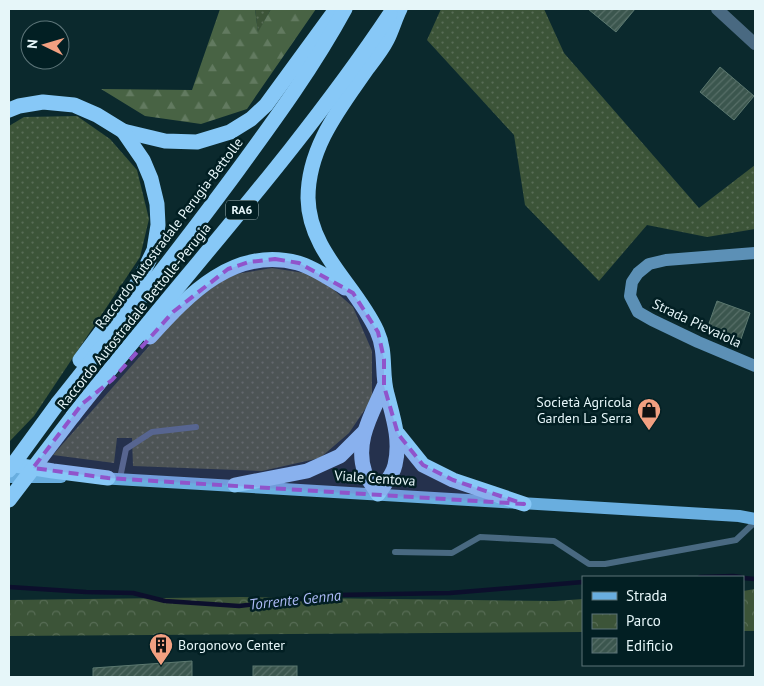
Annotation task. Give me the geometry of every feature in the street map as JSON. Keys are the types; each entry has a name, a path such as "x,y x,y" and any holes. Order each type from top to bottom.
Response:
{"highway":[{"path":"9,110 19,106 43,102 74,105 97,115 123,131 165,141 197,142 230,132 251,119 266,105 336,9"},
{"name":"Raccordo Autostradale Perugia-Bettolle","path":"9,470 58,403 185,243 266,132 324,47 345,9"},
{"name":"Raccordo Autostradale Bettolle-Perugia","path":"9,500 77,410 304,133 362,57 394,9"},
{"path":"384,386 364,433 362,458 366,474 378,494 396,465 398,434 384,386 384,358 378,332 319,243 311,220 308,198 311,170 318,145 335,115 386,41 400,9"},
{"path":"58,403 76,365 138,281 154,250 158,225 152,179 143,160 123,131"},
{"path":"77,410 112,380 195,290 228,269 249,262 275,259 299,263 323,274 352,293"},
{"path":"235,485 307,471 340,456 364,433"},
{"path":"398,434 423,466 453,480 524,504"},
{"path":"9,464 53,472 114,478"}],"main road":[{"name":"Viale Centova","path":"9,477 114,478 739,516 755,520"},
{"name":"Viale Centova","path":"739,516 755,510"}],"street":[{"path":"717,9 755,44"},
{"name":"Strada Pievaiola","path":"755,253 666,260 649,264 638,273 632,282 630,296 638,312 652,320 755,366"}],"lane":[{"path":"114,478 126,450 152,432 196,427"},
{"path":"394,552 452,553 480,537 554,541 589,564 605,564 736,540 755,520"}],"highlighted area":[{"path":"275,259 299,263 353,293 378,332 384,359 384,386 398,434 423,465 453,480 524,504 108,478 33,468 82,404 112,380 173,312 228,269 249,262"}],"green space":[{"path":"220,9 255,9 258,32 271,9 316,9 247,109 201,124 145,116 101,89 192,90"},
{"path":"255,9 271,9 258,33"},
{"path":"441,9 544,9 564,53 699,208 755,165 755,229 707,237 647,225 599,281 525,205 514,135 427,40"},
{"path":"77,116 110,139 137,170 149,219 140,257 34,416 9,442 9,126 24,117"},
{"path":"272,268 317,275 353,307 372,351 372,399 349,433 320,458 262,471 133,466 132,438 117,438 114,463 53,455 179,312 230,275"},
{"path":"755,589 755,631 744,631 744,591"},
{"path":"242,597 555,601 582,599 582,632 9,636 9,600"}],"building":[{"path":"588,9 635,9 616,32"},
{"path":"720,67 754,96 734,120 700,92"},
{"path":"717,301 750,313 741,339 707,329"},
{"name":"Borgonovo Center","path":"192,661 192,677 93,677 93,668"},
{"name":"Borgonovo Center","path":"253,666 297,666 297,677 253,677"}],"waterway":[{"name":"Torrente Genna","path":"744,578 755,579"},
{"name":"Torrente Genna","path":"9,587 133,593 165,601 239,606 336,595 450,593 582,582"}],"place":[{"name":"Società Agricola Garden La Serra","path":"649,431"},
{"name":"Borgonovo Center","path":"161,666"}]}
